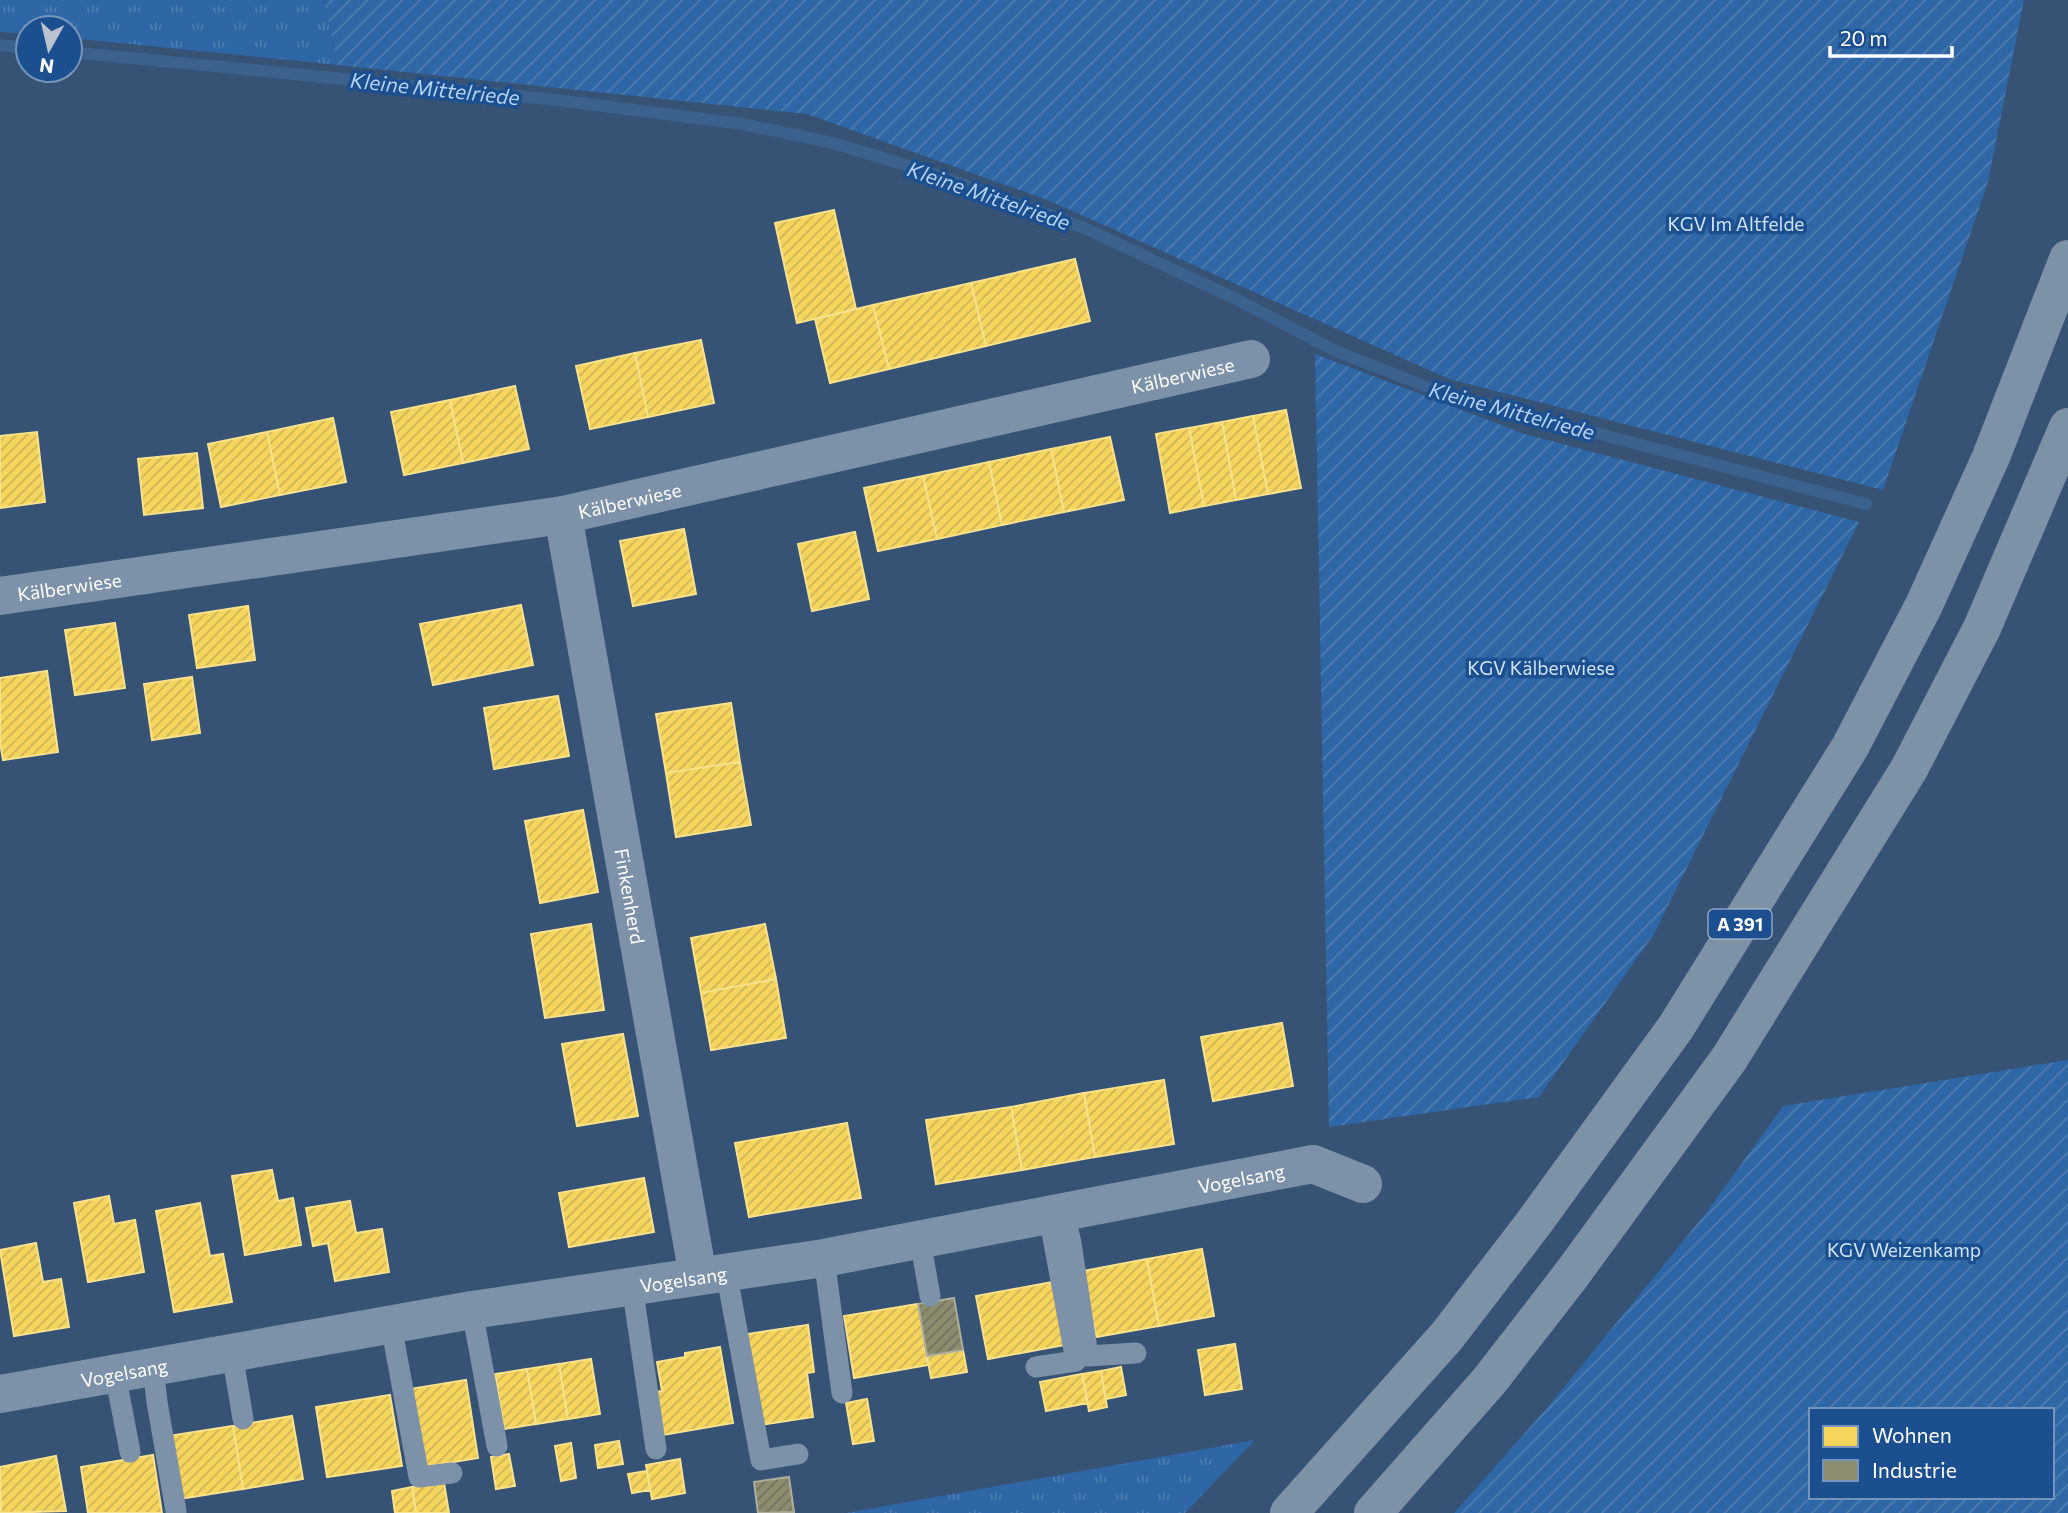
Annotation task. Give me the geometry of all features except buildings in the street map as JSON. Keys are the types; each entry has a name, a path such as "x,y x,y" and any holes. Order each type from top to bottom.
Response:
{"highway":[{"name":"A 391","path":"1289,1513 1447,1336 1533,1224 1676,1027 1843,759 1924,605 1991,457 2068,259"},
{"name":"A 391","path":"1373,1513 1506,1359 1572,1275 1729,1059 1909,769 1982,628 2068,427"}],"street":[{"name":"Kälberwiese","path":"0,596 563,515 1251,359"},
{"name":"Finkenherd","path":"563,515 712,1274"},
{"name":"Vogelsang","path":"0,1394 472,1310 824,1258 1313,1164 1363,1184"}],"lane":[{"path":"1057,1215 1071,1243 1088,1356 1136,1353"},
{"path":"1036,1367 1076,1361 1057,1215"},
{"path":"920,1240 930,1296"},
{"path":"824,1258 842,1393"},
{"path":"712,1274 761,1460 798,1454"},
{"path":"632,1285 656,1449"},
{"path":"472,1310 497,1446"},
{"path":"391,1325 419,1477 452,1473"},
{"path":"232,1353 243,1419"},
{"path":"153,1367 176,1511"},
{"path":"116,1373 130,1452"}],"green space":[{"path":"0,0 324,0 337,65 84,39 84,14 14,14 14,33 0,32"},
{"name":"KGV Im Altfelde","path":"324,0 2024,0 1988,182 1883,490 1449,379 1050,201 807,114 337,65"},
{"name":"KGV Kälberwiese","path":"1315,354 1525,434 1859,522 1654,934 1539,1097 1329,1127"},
{"name":"KGV Weizenkamp","path":"2068,1060 2068,1513 1454,1513 1547,1408 1706,1213 1783,1106"},
{"path":"1255,1440 1185,1513 846,1513"}],"waterway":[{"name":"Kleine Mittelriede","path":"0,45 14,46"},
{"name":"Kleine Mittelriede","path":"84,53 557,100 742,124 833,143 925,171 1082,227 1234,298 1338,352 1440,392 1866,504"}]}
